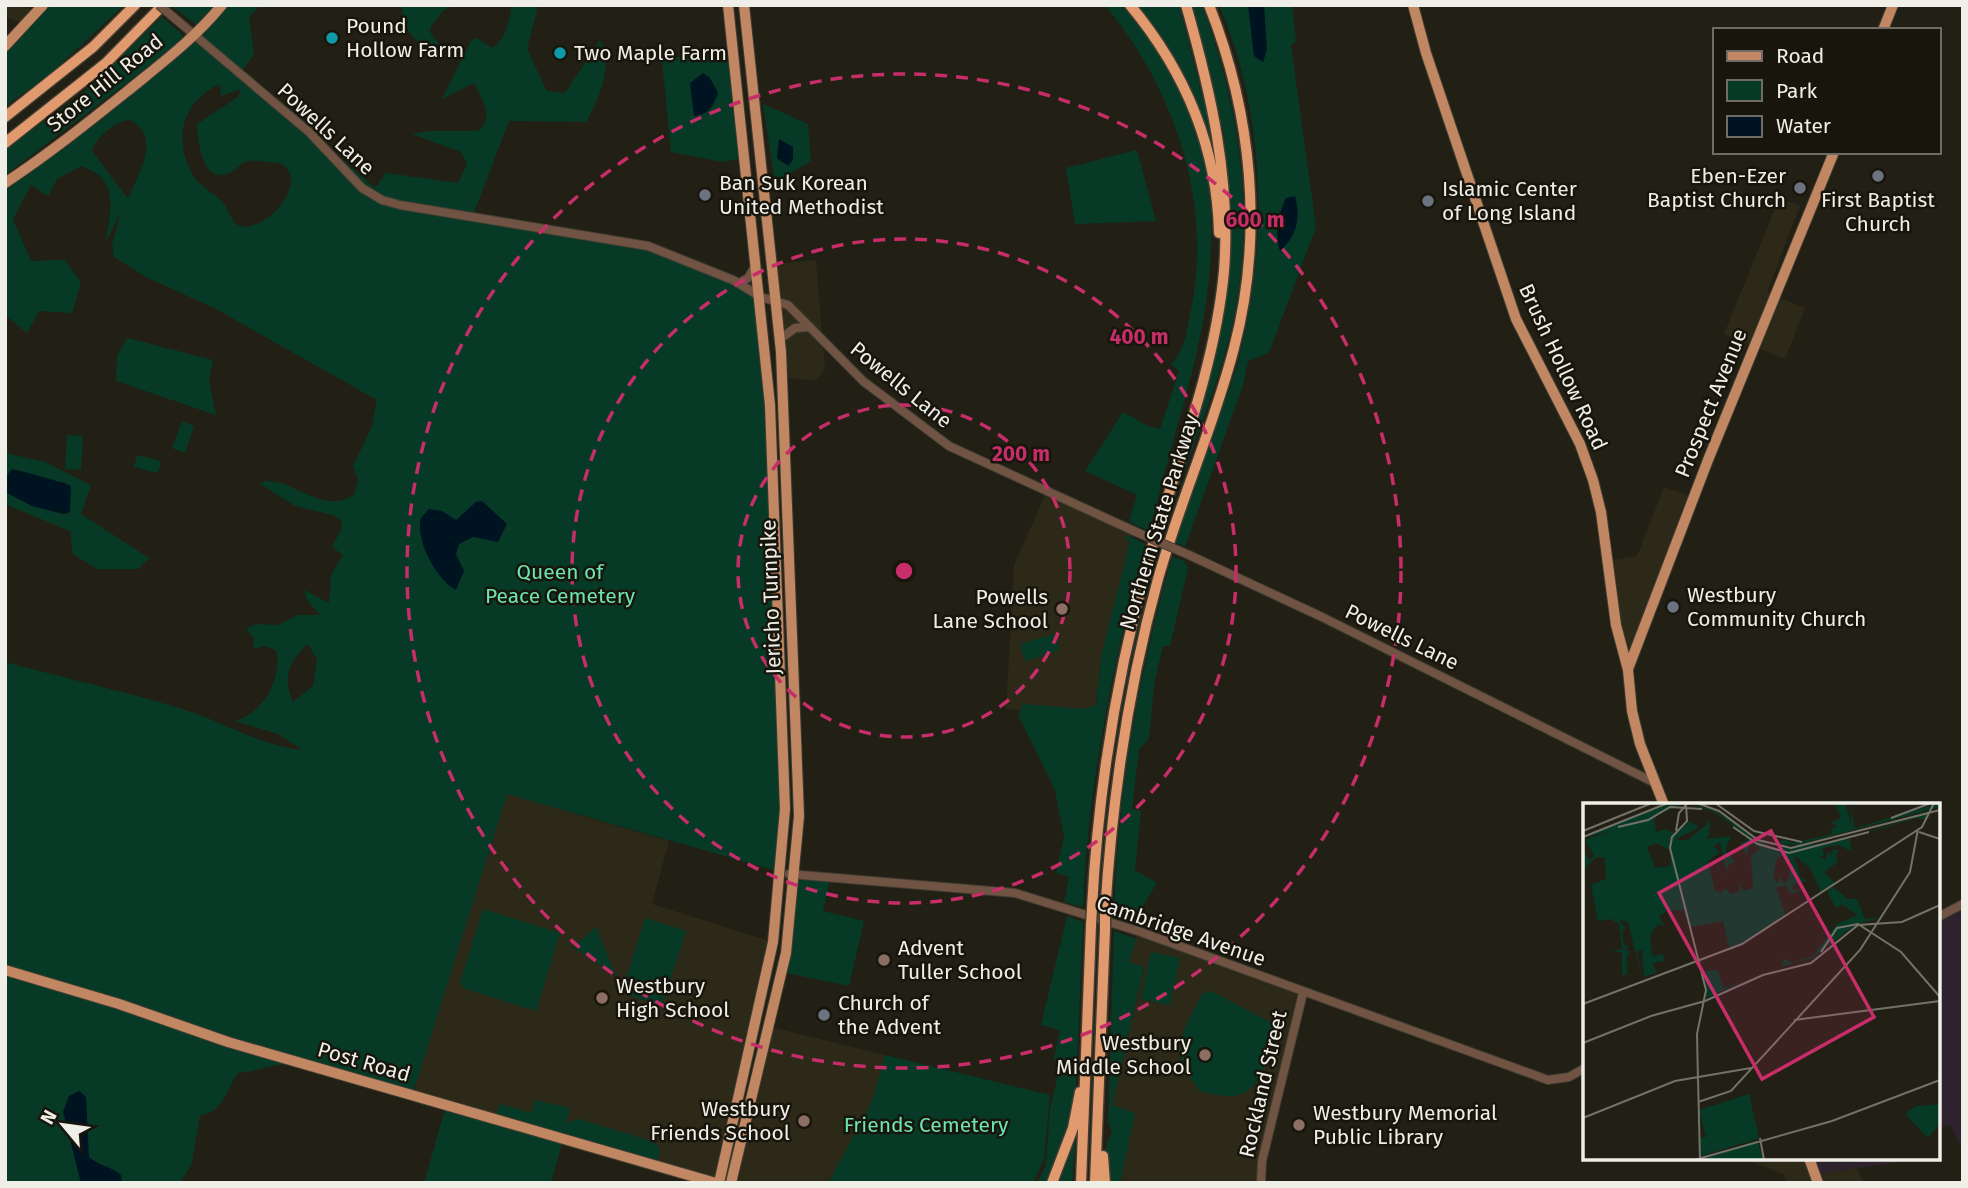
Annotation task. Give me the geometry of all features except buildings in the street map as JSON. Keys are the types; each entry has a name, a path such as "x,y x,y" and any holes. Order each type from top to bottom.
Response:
{"highway":[{"path":"5,117 93,47 135,5"},
{"path":"5,143 106,63 161,5"},
{"path":"1130,5 1170,61 1203,134 1217,205 1217,314"},
{"name":"Northern State Parkway","path":"1081,1183 1088,1054 1091,908 1102,783 1123,664 1144,576 1204,372 1217,314 1226,234 1223,169 1210,94 1186,5"},
{"name":"Northern State Parkway","path":"1095,1183 1100,1108 1105,913 1115,795 1139,657 1172,530 1234,349 1255,221 1249,132 1237,71 1212,5"},
{"path":"1052,1183 1076,1117 1088,1054"},
{"path":"1100,1108 1105,1183"}],"main road":[{"path":"5,46 43,5"},
{"name":"Store Hill Road","path":"5,183 73,134 195,35 222,5"},
{"name":"Jericho Turnpike","path":"717,1183 757,1021 773,942 785,809 770,405 761,296 728,5"},
{"name":"Jericho Turnpike","path":"731,1183 786,953 799,816 780,339 744,5"},
{"name":"Brush Hollow Road","path":"1413,5 1426,53 1517,319 1580,444 1593,480 1601,512 1616,625 1628,670 1632,711 1663,803"},
{"path":"1884,28 1893,5"},
{"name":"Prospect Avenue","path":"1628,670 1713,450 1833,154"},
{"name":"Post Road","path":"5,970 119,1004 228,1042 717,1183"},
{"path":"757,1021 770,1024"},
{"path":"1810,1160 1818,1183"}],"street":[{"name":"Powells Lane","path":"161,5 309,132 362,188 382,200 648,246 739,283 761,296 788,305 863,381 949,446 1322,617 1655,783"},
{"path":"739,283 748,278 756,265"},
{"path":"780,339 795,328 810,327"},
{"name":"Cambridge Avenue","path":"792,875 1015,893 1138,931 1548,1080 1569,1077 1583,1069"},
{"path":"1940,917 1963,904"},
{"name":"Rockland Street","path":"1261,1183 1262,1161 1303,993"}],"shaded area":[{"path":"5,5 19,5 33,10 19,22 5,17"},
{"path":"1779,198 1800,206 1767,292 1805,308 1785,359 1724,334"},
{"path":"816,260 825,370 815,380 783,378 774,264"},
{"path":"1664,487 1688,495 1633,644 1628,647 1624,643 1613,560 1637,556"},
{"name":"Powells Lane School","path":"1047,491 1134,531 1102,653 1095,710 1024,704 1022,711 1006,709 1014,565"},
{"name":"Westbury High School","path":"507,794 669,841 652,904 773,942 719,1183 412,1096"},
{"path":"1963,910 1963,1152 1951,1125 1942,1128 1940,1124 1940,922"},
{"name":"Westbury Middle School","path":"1138,931 1303,993 1261,1183 1120,1183 1135,1113 1112,1105 1144,968 1129,963"},
{"name":"Westbury Friends School","path":"770,1027 885,1055 872,1102 828,1183 731,1183"},
{"path":"1747,1160 1810,1160 1815,1174 1857,1168 1864,1183 1787,1183 1783,1174"},
{"path":"1810,1160 1914,1160 1815,1174"}],"green space":[{"path":"51,5 124,5 49,75 5,106 5,52"},
{"path":"172,5 215,5 197,25 171,6"},
{"name":"Queen of Peace Cemetery","path":"222,5 261,5 249,17 254,55 241,72 375,188 386,173 458,183 467,165 461,152 412,134 429,131 477,131 483,126 486,121 485,108 474,83 442,99 471,41 476,38 492,48 504,34 512,5 538,5 527,49 547,91 565,93 600,40 606,60 600,93 586,122 509,121 473,215 648,246 761,297 778,616 781,872 507,794 412,1096 344,1074 302,1064 286,1064 238,1073 219,1105 200,1115 191,1166 179,1183 5,1183 5,662 160,702 272,744 303,750 278,734 235,721 246,717 263,702 274,683 276,672 276,650 264,646 253,649 254,638 246,629 256,624 277,625 298,615 320,615 307,600 304,590 329,603 331,575 343,555 332,547 342,528 341,521 333,515 295,506 259,483 281,483 329,501 354,495 358,480 353,466 371,429 377,400 216,309 146,277 114,257 112,245 121,211 106,242 110,207 108,187 94,172 81,166 57,179 48,196 31,185 13,219 31,261 65,260 81,282 72,313 39,311 27,333 5,315 5,186 76,133","holes":["220,84 221,96 241,89 238,97 197,124 200,150 207,167 220,175 230,173 248,161 275,162 282,164 291,178 285,199 267,218 257,224 236,224 221,201 193,175 183,148 185,122 190,110 207,91","130,120 140,127 147,146 142,167 128,199 92,151 102,135","308,644 317,660 313,686 293,702 288,677 296,657"]},
{"path":"402,5 453,5 442,12 430,28 431,34 442,46 441,54 425,47 412,36 404,22"},
{"path":"1105,5 1122,5 1164,61 1187,105 1202,150 1210,195 1208,288 1200,335 1149,531 1129,522 1137,495 1085,471 1123,412 1148,426 1160,429 1179,371 1171,364 1183,345 1191,310 1197,228 1192,187 1168,109 1151,72"},
{"path":"1135,5 1179,5 1212,134 1215,161 1183,79 1161,41"},
{"path":"1191,5 1202,5 1228,93 1237,137 1244,225 1234,315 1223,360 1176,495 1230,241 1224,134"},
{"path":"1219,5 1292,5 1296,41 1291,45 1316,227 1269,353 1248,361 1244,382 1185,547 1176,543 1237,366 1247,322 1258,230 1258,184 1247,93 1235,48"},
{"path":"162,17 183,35 181,42 5,175 5,150 83,93"},
{"path":"733,48 744,158 723,162 671,152 662,60"},
{"path":"763,104 808,124 811,161 775,182"},
{"path":"1137,150 1156,221 1075,224 1066,168"},
{"path":"127,338 213,360 209,382 216,415 116,381 117,356"},
{"path":"182,421 194,426 185,453 172,448"},
{"path":"67,435 83,436 81,470 65,469"},
{"path":"5,453 45,462 91,485 81,514 149,558 138,569 97,569 73,554 70,531 5,504 5,490 32,506 65,514 70,512 66,482 47,481 12,469 5,478"},
{"path":"137,455 161,461 158,473 134,467"},
{"path":"1129,536 1145,544 1113,678 1096,769 1083,907 1064,902 1069,877 1056,873 1064,837 1055,790 1018,715 1023,704 1085,709 1096,705 1102,653 1130,542 1124,538"},
{"path":"1172,557 1184,561 1188,568 1170,646 1163,646 1154,684 1150,729 1148,740 1139,749 1132,809 1141,811 1135,870 1157,883 1132,924 1114,916 1125,779 1149,645"},
{"path":"1055,634 1060,650 1025,661 1020,644"},
{"path":"796,875 830,878 823,911 864,921 849,986 782,972"},
{"path":"483,909 560,933 536,1011 463,988 460,983"},
{"path":"1067,916 1083,922 1075,1106 1048,1183 1037,1183 1046,1165 1050,1109 1060,1066 1054,1058 1060,1030 1041,1025"},
{"path":"645,918 686,931 662,1006 625,994 623,989"},
{"path":"596,927 616,976 573,947"},
{"path":"1114,931 1136,939 1129,962 1144,967 1112,1105 1135,1113 1120,1183 1107,1183 1106,1150 1112,1133 1108,1122"},
{"path":"1151,952 1180,958 1170,1005 1141,999"},
{"path":"1211,991 1272,1023 1270,1044 1259,1078 1244,1093 1233,1096 1200,1091 1183,1064 1183,1032 1202,994"},
{"name":"Friends Cemetery","path":"885,1055 1050,1095 1044,1159 1033,1183 828,1183 872,1102"},
{"path":"535,1100 570,1108 566,1123 578,1119 652,1141 660,1149 656,1167 563,1140 551,1183 424,1183 446,1106 494,1120 500,1104 531,1113"},
{"path":"1073,1133 1076,1134 1072,1183 1054,1183"}],"water":[{"path":"1248,5 1264,5 1267,50 1263,62 1254,56"},
{"path":"703,73 710,78 718,93 710,109 694,116 690,83"},
{"path":"779,139 793,147 793,160 788,166 777,158"},
{"path":"1295,196 1298,212 1296,226 1280,251 1277,238 1279,217 1286,198"},
{"path":"12,469 71,486 70,512 64,514 32,506 7,493 5,478"},
{"path":"482,501 507,524 498,542 473,537 459,544 456,554 464,571 456,590 441,577 424,548 421,518 429,509 442,511 456,520 476,502"},
{"path":"79,1091 86,1097 89,1157 121,1175 122,1183 81,1183 63,1112 69,1096"}],"place":[{"name":"Pound Hollow Farm","path":"332,38"},
{"name":"Two Maple Farm","path":"560,53"},
{"name":"First Baptist Church","path":"1878,176"},
{"name":"Eben-Ezer Baptist Church","path":"1800,188"},
{"name":"Ban Suk Korean United Methodist","path":"705,195"},
{"name":"Islamic Center of Long Island","path":"1428,201"},
{"name":"Westbury Community Church","path":"1673,607"},
{"name":"Powells Lane School","path":"1062,609"},
{"name":"Advent Tuller School","path":"884,960"},
{"name":"Westbury High School","path":"602,998"},
{"name":"Church of the Advent","path":"824,1015"},
{"name":"Westbury Middle School","path":"1205,1055"},
{"name":"Westbury Friends School","path":"804,1121"},
{"name":"Westbury Memorial Public Library","path":"1299,1125"}]}
